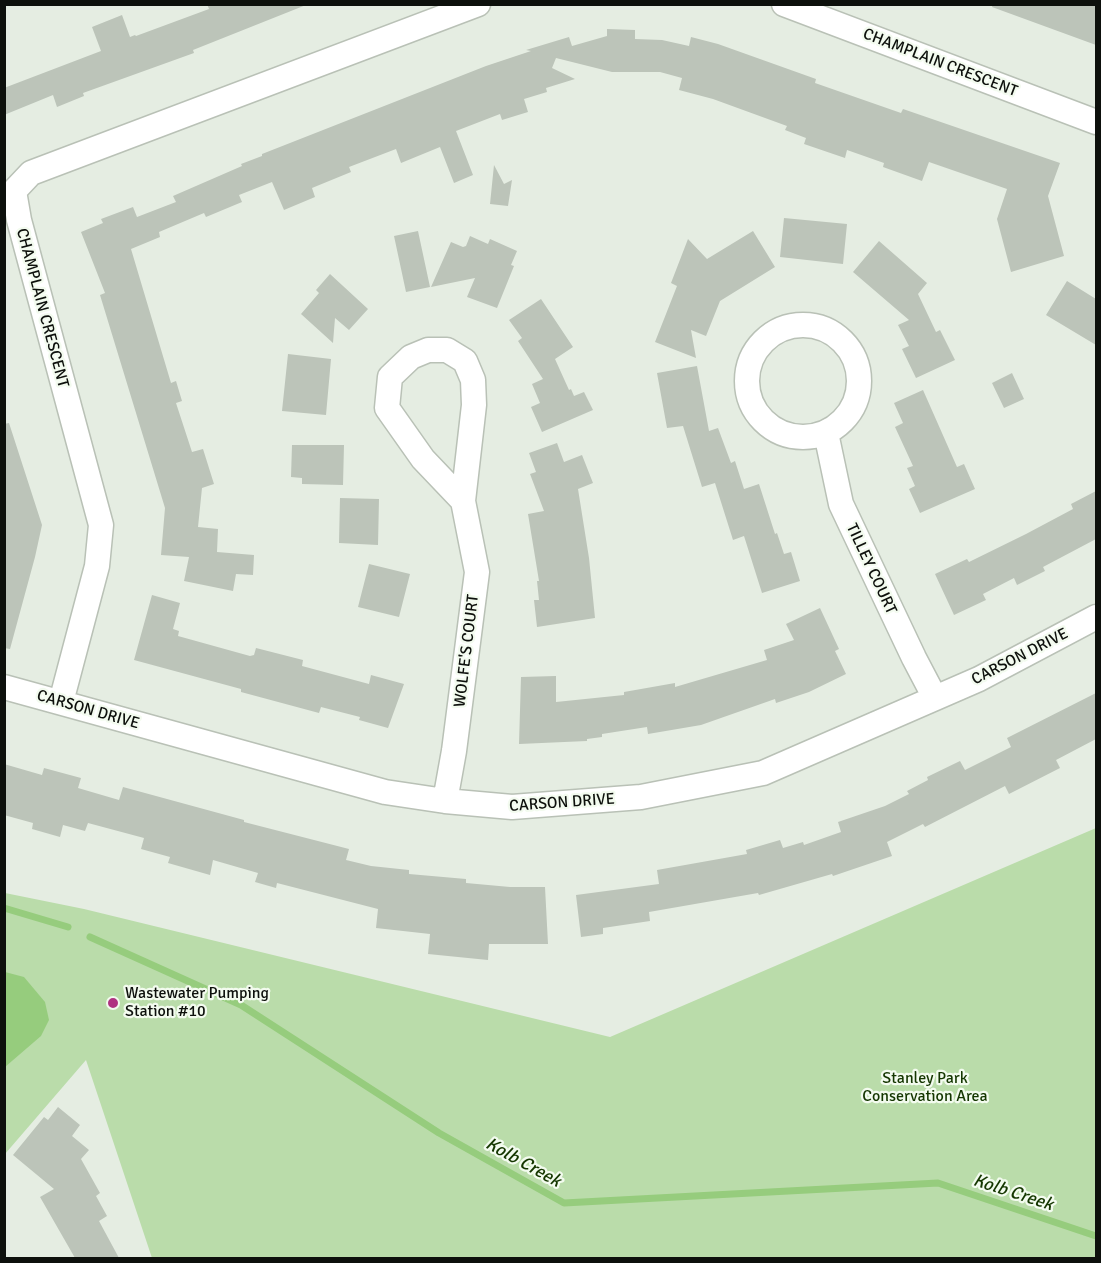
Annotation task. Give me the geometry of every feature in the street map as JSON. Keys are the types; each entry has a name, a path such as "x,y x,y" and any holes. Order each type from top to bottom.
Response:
{"street":[{"name":"CHAMPLAIN CRESCENT","path":"61,702 97,566 101,525 19,220 14,191 31,173 478,4"},
{"name":"CHAMPLAIN CRESCENT","path":"784,4 1096,122"},
{"path":"794,326 815,326 835,335 851,352 859,374 857,398 845,418 826,433 806,438 785,435 766,424 753,408 747,387 749,366 758,347 774,333 794,326"},
{"name":"WOLFE'S COURT","path":"445,801 454,751 477,572 463,501 474,405 473,380 465,361 447,350 428,350 411,357 390,377 387,408 423,459 463,501"},
{"name":"TILLEY COURT","path":"826,433 841,504 935,698"},
{"name":"CARSON DRIVE","path":"4,687 385,792 445,801 512,807 641,797 763,773 979,679 1096,617"}],"green space":[{"name":"Stanley Park Conservation Area","path":"1096,828 1096,1258 152,1258 86,1060 5,1154 5,893 84,909 610,1037"}],"shaded area":[{"path":"5,972 24,977 45,1002 49,1020 41,1036 5,1067"}],"building":[{"path":"207,4 306,5 193,50 194,53 83,93 84,96 57,107 53,95 4,115 4,88 101,51 92,27 122,15 130,37 136,36 209,9"},
{"path":"993,4 1096,4 1096,45 992,7"},
{"path":"607,29 635,30 635,39 662,40 689,46 691,37 718,44 816,79 815,83 901,113 903,109 1060,163 1048,196 1064,256 1011,272 997,219 1007,189 929,162 922,181 883,167 884,163 847,150 845,158 804,144 806,138 785,130 787,126 713,99 679,90 682,78 660,72 612,72 556,58 552,68 575,79 546,88 547,92 524,99 528,112 502,120 500,114 456,131 473,175 454,183 440,147 401,163 396,149 349,167 351,172 312,188 315,197 284,210 272,182 239,195 242,202 206,217 204,213 159,232 160,237 131,249 171,383 176,381 182,401 176,403 192,452 203,449 214,484 202,488 198,527 218,529 217,552 254,555 253,575 236,574 233,591 184,581 189,557 161,555 165,508 100,295 105,293 81,232 103,223 101,219 133,207 137,217 176,202 173,196 242,166 241,164 262,156 262,154 486,66 531,51 526,50 569,37 572,46 607,36"},
{"path":"494,165 504,184 512,180 508,206 490,204"},
{"path":"784,218 847,224 843,264 780,257"},
{"path":"418,231 430,287 406,292 394,236"},
{"path":"753,231 775,267 720,301 706,336 691,330 696,358 655,342 677,286 671,283 688,239 707,259"},
{"path":"470,236 488,244 490,239 517,251 511,265 514,266 497,308 467,297 475,278 431,287 451,242 463,247 466,246"},
{"path":"879,241 927,283 918,294 936,332 940,330 955,360 916,378 902,349 909,346 898,325 909,320 853,272"},
{"path":"330,274 368,309 349,330 335,318 333,343 301,314 319,293 316,290"},
{"path":"1067,281 1096,299 1096,345 1046,315"},
{"path":"541,299 573,347 555,359 569,390 571,389 574,396 584,392 593,410 542,432 531,407 540,403 532,384 543,379 518,341 522,338 509,320"},
{"path":"288,354 331,359 326,415 282,411"},
{"path":"697,366 709,431 718,428 731,463 735,461 744,489 759,484 775,534 777,533 784,554 791,552 800,581 762,593 744,536 733,540 715,483 702,487 683,426 667,428 657,373"},
{"path":"1012,373 1024,399 1004,408 992,383"},
{"path":"923,390 957,467 964,464 975,489 920,513 909,489 915,486 907,468 913,466 895,427 903,423 894,403"},
{"path":"9,423 42,525 10,649 4,648 4,424"},
{"path":"557,443 564,462 582,455 593,483 578,489 589,558 595,618 537,627 534,600 539,600 537,581 539,581 528,514 544,511 530,474 536,472 529,453"},
{"path":"292,445 344,445 343,485 302,484 302,478 291,477"},
{"path":"1096,491 1096,539 1043,567 1045,571 1017,585 1014,578 983,594 986,600 954,615 935,574 967,559 969,562 1026,534 1073,509 1071,504"},
{"path":"340,498 379,499 378,545 339,543"},
{"path":"369,564 410,574 399,617 358,607"},
{"path":"152,595 180,603 173,629 179,631 178,636 250,656 254,655 256,648 303,660 302,666 369,684 371,675 404,684 388,728 359,720 360,717 321,707 319,713 134,660"},
{"path":"820,608 839,649 835,651 846,674 809,692 776,703 775,699 701,725 648,734 647,727 602,734 602,737 587,739 587,741 519,744 521,677 556,676 556,702 624,695 624,692 675,683 675,687 767,660 764,650 794,640 786,624"},
{"path":"1096,693 1096,739 1056,760 1060,768 1009,794 1005,786 925,827 923,824 887,842 892,856 833,876 832,874 759,895 758,893 649,912 650,921 603,928 603,934 581,937 576,895 659,884 657,870 747,854 746,850 780,840 783,848 803,842 804,845 841,832 838,822 885,806 909,794 907,791 928,780 927,777 960,761 965,770 1011,747 1007,738"},
{"path":"4,764 42,775 44,768 81,778 78,788 119,800 123,787 349,849 346,860 371,866 409,870 409,874 466,879 466,883 545,887 548,944 489,944 488,960 428,954 430,934 376,928 378,909 277,883 276,888 255,882 258,873 213,860 210,875 168,863 170,857 141,849 144,838 88,823 85,831 63,825 60,837 32,829 33,823 4,815"},
{"path":"58,1107 80,1125 72,1136 89,1150 81,1159 100,1193 96,1196 107,1216 99,1221 119,1258 75,1258 40,1197 54,1189 13,1155 44,1117 48,1120"}],"waterway":[{"name":"Kolb Creek","path":"4,908 68,927"},
{"name":"Kolb Creek","path":"90,937 241,1005 439,1133 564,1203 938,1183 1096,1236"}],"place":[{"name":"Wastewater Pumping Station #10","path":"113,1003"}]}
